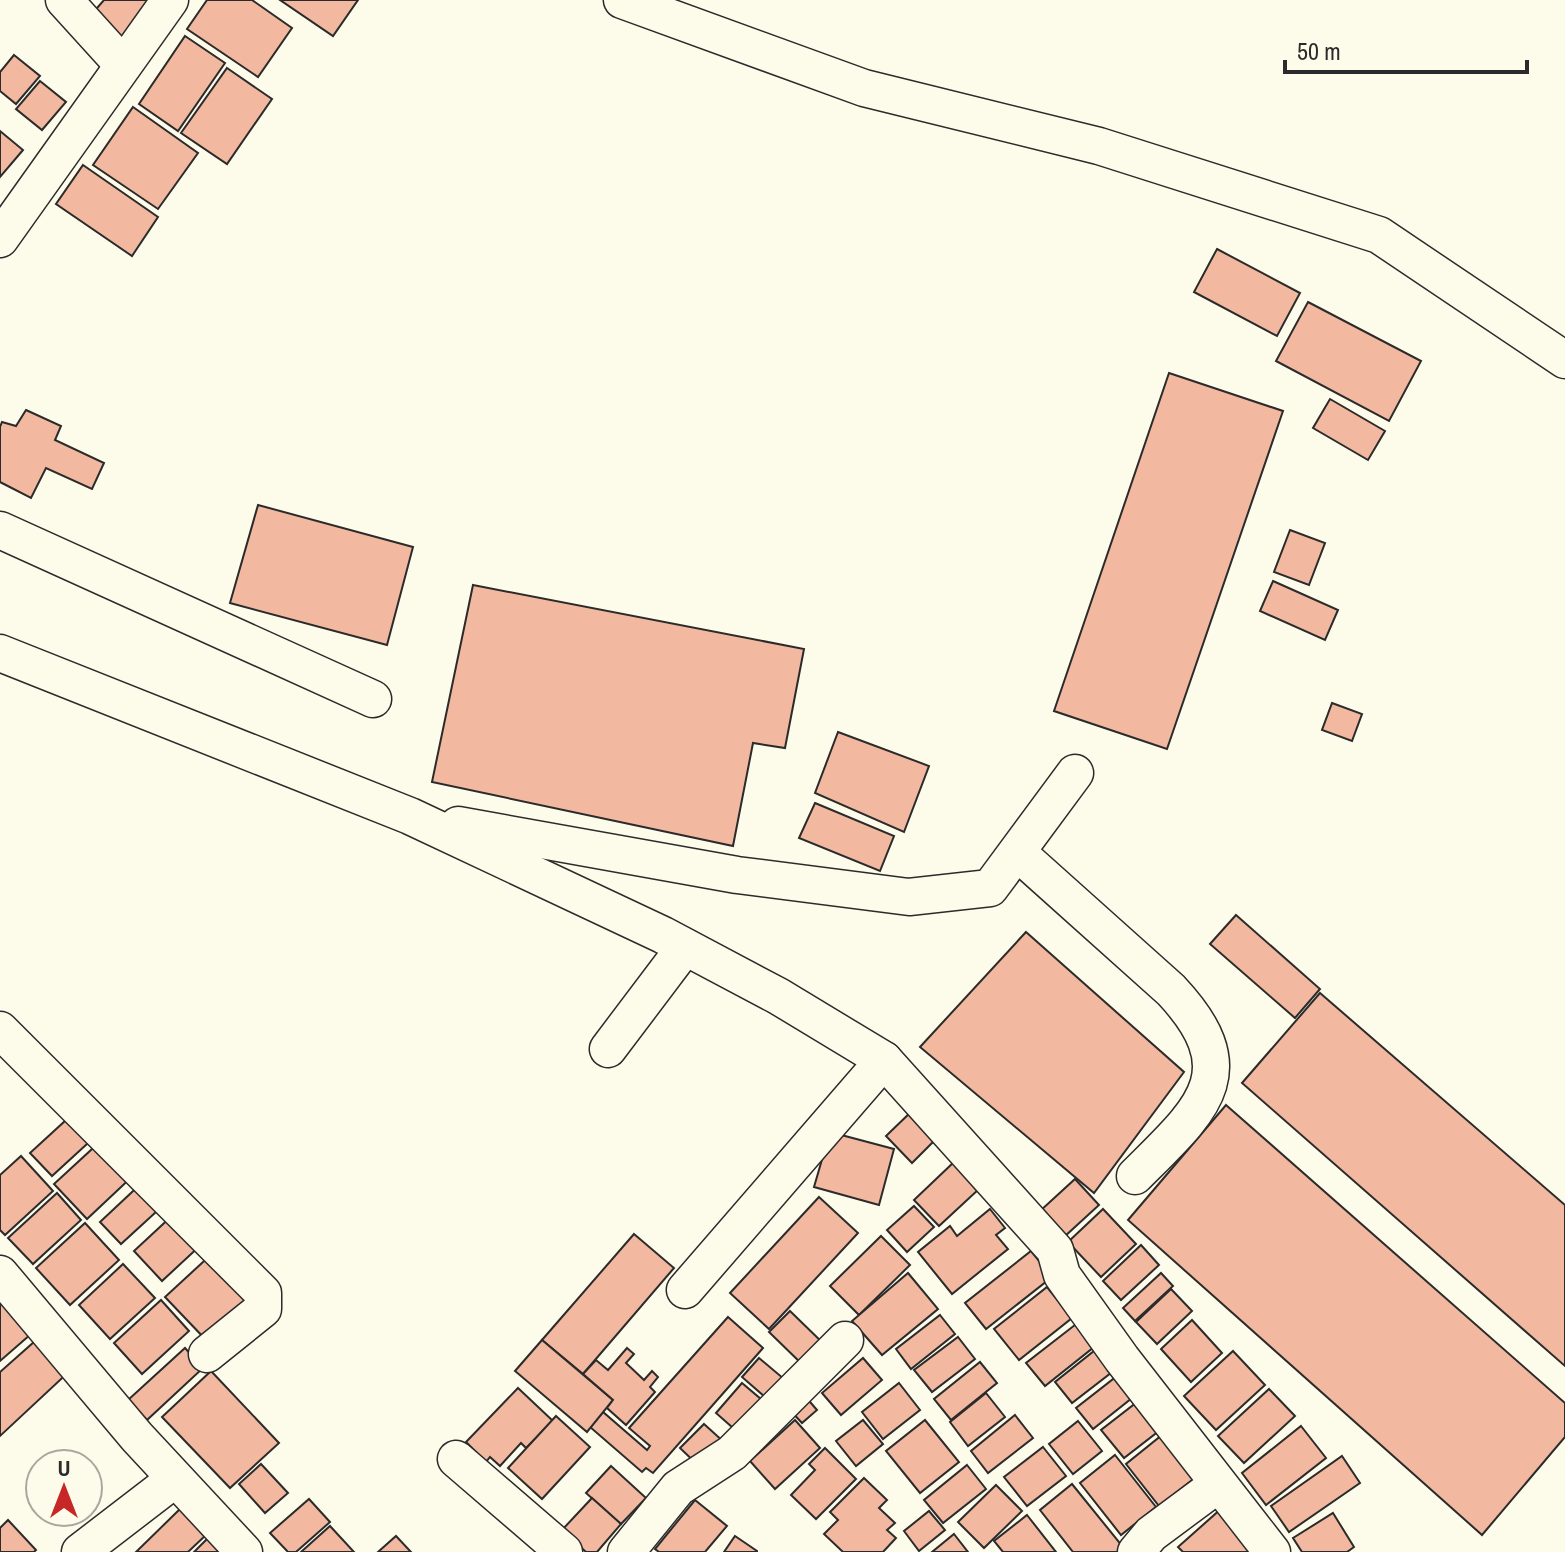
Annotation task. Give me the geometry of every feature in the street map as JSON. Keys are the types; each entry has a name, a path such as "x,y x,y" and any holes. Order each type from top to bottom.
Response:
{"street":[{"path":"64,0 123,65"},
{"path":"0,239 170,0"},
{"path":"622,0 864,88 1099,146 1379,235 1565,360"},
{"path":"0,530 373,699"},
{"path":"0,653 410,816 685,947 778,996 884,1060 1055,1250 1062,1275 1217,1485 1272,1552"},
{"path":"410,816 737,875 909,897 990,888 1075,773"},
{"path":"1018,853 1171,990 1194,1015 1209,1042 1210,1083 1186,1125 1135,1176"},
{"path":"608,1049 685,947"},
{"path":"0,1030 263,1293 263,1309 207,1354"},
{"path":"685,1290 884,1060"},
{"path":"0,1274 175,1479 244,1552"},
{"path":"626,1552 678,1488 732,1453 845,1340"},
{"path":"456,1459 564,1552"},
{"path":"80,1552 175,1479"},
{"path":"1136,1552 1151,1534 1217,1485"}],"building":[{"path":"104,0 154,0 119,40 90,16"},
{"path":"207,0 252,0 292,28 258,77 187,29"},
{"path":"280,0 358,0 333,36"},
{"path":"185,36 225,63 178,131 139,104"},
{"path":"14,55 40,76 16,104 0,91 0,72"},
{"path":"227,68 272,99 227,164 181,133"},
{"path":"40,81 66,102 42,130 16,109"},
{"path":"133,107 198,153 158,209 93,165"},
{"path":"0,131 23,150 0,177"},
{"path":"83,165 158,217 132,256 56,204"},
{"path":"1217,249 1300,293 1277,336 1194,292"},
{"path":"1308,302 1421,361 1389,421 1276,361"},
{"path":"1169,373 1283,411 1167,749 1054,711"},
{"path":"1330,399 1385,431 1368,460 1313,428"},
{"path":"26,410 61,426 55,440 104,463 92,489 46,468 31,498 0,482 0,427 2,422 16,426"},
{"path":"258,505 413,547 387,645 230,603"},
{"path":"1290,530 1325,543 1309,585 1274,572"},
{"path":"1273,581 1338,610 1325,640 1260,611"},
{"path":"473,585 804,649 785,748 753,743 733,846 432,782"},
{"path":"1332,703 1362,714 1352,741 1322,730"},
{"path":"838,732 929,766 904,832 815,793"},
{"path":"815,803 894,836 880,871 799,838"},
{"path":"1236,915 1320,989 1295,1018 1210,944"},
{"path":"1026,932 1184,1072 1094,1193 920,1047"},
{"path":"1320,993 1565,1205 1565,1366 1242,1083"},
{"path":"1226,1105 1565,1403 1565,1437 1482,1535 1128,1220"},
{"path":"914,1109 940,1135 912,1163 886,1136"},
{"path":"77,1110 99,1133 52,1176 30,1153"},
{"path":"830,1132 894,1149 879,1205 814,1187"},
{"path":"104,1138 137,1172 87,1219 54,1184"},
{"path":"21,1156 53,1191 5,1235 0,1230 0,1175"},
{"path":"954,1162 979,1189 939,1226 914,1200"},
{"path":"147,1178 168,1201 121,1244 100,1222"},
{"path":"1075,1179 1099,1205 1064,1237 1040,1211"},
{"path":"57,1193 81,1220 33,1264 8,1238"},
{"path":"819,1197 858,1233 769,1329 730,1293"},
{"path":"914,1206 934,1227 907,1252 887,1230"},
{"path":"990,1209 1005,1228 996,1235 1008,1249 952,1294 918,1252 950,1226 957,1236"},
{"path":"1103,1209 1136,1244 1101,1277 1068,1242"},
{"path":"175,1213 203,1243 162,1281 134,1251"},
{"path":"85,1223 119,1260 70,1305 36,1268"},
{"path":"634,1234 674,1268 583,1374 542,1340"},
{"path":"881,1236 910,1265 859,1315 830,1286"},
{"path":"1141,1245 1159,1265 1121,1300 1103,1281"},
{"path":"215,1251 256,1296 207,1341 165,1297"},
{"path":"1031,1251 1052,1277 986,1329 965,1303"},
{"path":"123,1264 155,1298 110,1339 79,1305"},
{"path":"908,1273 938,1309 882,1355 852,1321"},
{"path":"1161,1273 1173,1286 1135,1321 1123,1308"},
{"path":"1047,1287 1072,1318 1019,1360 994,1329"},
{"path":"1171,1289 1192,1311 1157,1344 1136,1322"},
{"path":"0,1300 39,1327 0,1361"},
{"path":"161,1300 189,1331 142,1374 114,1343"},
{"path":"790,1311 827,1347 806,1368 769,1332"},
{"path":"940,1315 955,1334 911,1369 896,1349"},
{"path":"728,1317 763,1348 653,1473 646,1468 642,1472 590,1427 603,1412 647,1450 650,1446 629,1428"},
{"path":"1192,1320 1222,1353 1191,1382 1161,1349"},
{"path":"1080,1321 1099,1343 1045,1386 1026,1363"},
{"path":"43,1334 74,1367 0,1436 0,1372"},
{"path":"958,1337 975,1359 932,1392 914,1370"},
{"path":"542,1340 613,1400 587,1432 515,1371"},
{"path":"1099,1347 1116,1369 1072,1403 1055,1382"},
{"path":"185,1348 203,1368 147,1420 128,1400"},
{"path":"627,1348 634,1354 626,1363 644,1380 652,1371 658,1377 650,1387 655,1392 626,1425 607,1408 613,1400 583,1374 596,1360 608,1370"},
{"path":"1233,1351 1265,1385 1216,1430 1184,1396"},
{"path":"759,1358 790,1384 773,1404 742,1377"},
{"path":"863,1358 882,1380 841,1415 822,1393"},
{"path":"980,1362 997,1383 951,1420 934,1399"},
{"path":"1126,1369 1142,1390 1093,1429 1076,1408"},
{"path":"211,1371 279,1443 230,1488 162,1417"},
{"path":"742,1383 768,1405 741,1435 716,1413"},
{"path":"899,1383 920,1410 883,1439 862,1412"},
{"path":"518,1388 553,1421 526,1448 521,1443 500,1466 490,1457 486,1462 466,1442"},
{"path":"1269,1389 1295,1416 1244,1463 1218,1436"},
{"path":"986,1393 1005,1417 968,1446 950,1422"},
{"path":"804,1395 817,1410 802,1423 789,1409"},
{"path":"1141,1399 1164,1427 1124,1458 1101,1430"},
{"path":"1015,1415 1033,1438 988,1473 971,1451"},
{"path":"556,1416 590,1447 542,1499 508,1468"},
{"path":"795,1420 820,1448 775,1489 750,1461"},
{"path":"863,1420 883,1444 856,1466 836,1441"},
{"path":"925,1420 959,1462 920,1493 886,1451"},
{"path":"1078,1421 1102,1451 1073,1474 1049,1444"},
{"path":"704,1424 725,1443 701,1468 680,1448"},
{"path":"1301,1426 1326,1458 1266,1505 1242,1473"},
{"path":"1162,1435 1196,1477 1159,1506 1126,1464"},
{"path":"1043,1447 1066,1476 1027,1506 1004,1477"},
{"path":"825,1448 856,1479 816,1519 791,1495 815,1470 809,1464"},
{"path":"1115,1455 1156,1507 1121,1535 1080,1483"},
{"path":"1342,1456 1360,1483 1289,1532 1271,1506"},
{"path":"261,1464 288,1493 265,1513 239,1484"},
{"path":"967,1465 986,1489 943,1523 924,1500"},
{"path":"611,1466 646,1498 621,1524 586,1493"},
{"path":"864,1478 887,1500 879,1508 895,1523 887,1530 896,1538 883,1552 843,1552 824,1534 838,1520 830,1512"},
{"path":"1072,1484 1127,1552 1073,1552 1040,1510"},
{"path":"996,1485 1022,1511 984,1548 958,1522"},
{"path":"592,1498 621,1524 597,1552 586,1552 562,1530"},
{"path":"309,1499 330,1522 296,1552 288,1552 270,1533"},
{"path":"695,1500 727,1526 705,1552 659,1552 655,1549"},
{"path":"181,1508 207,1534 188,1552 136,1552"},
{"path":"1222,1508 1262,1552 1183,1552 1178,1547"},
{"path":"929,1511 945,1530 919,1551 904,1531"},
{"path":"1333,1513 1354,1547 1347,1552 1302,1552 1293,1538"},
{"path":"1027,1515 1056,1552 1003,1552 994,1541"},
{"path":"8,1520 36,1550 34,1552 0,1552 0,1528"},
{"path":"330,1526 354,1552 301,1552"},
{"path":"954,1534 968,1552 932,1552"},
{"path":"396,1536 411,1552 378,1552"},
{"path":"735,1536 757,1551 757,1552 724,1552"},
{"path":"208,1538 222,1552 194,1552"}]}
